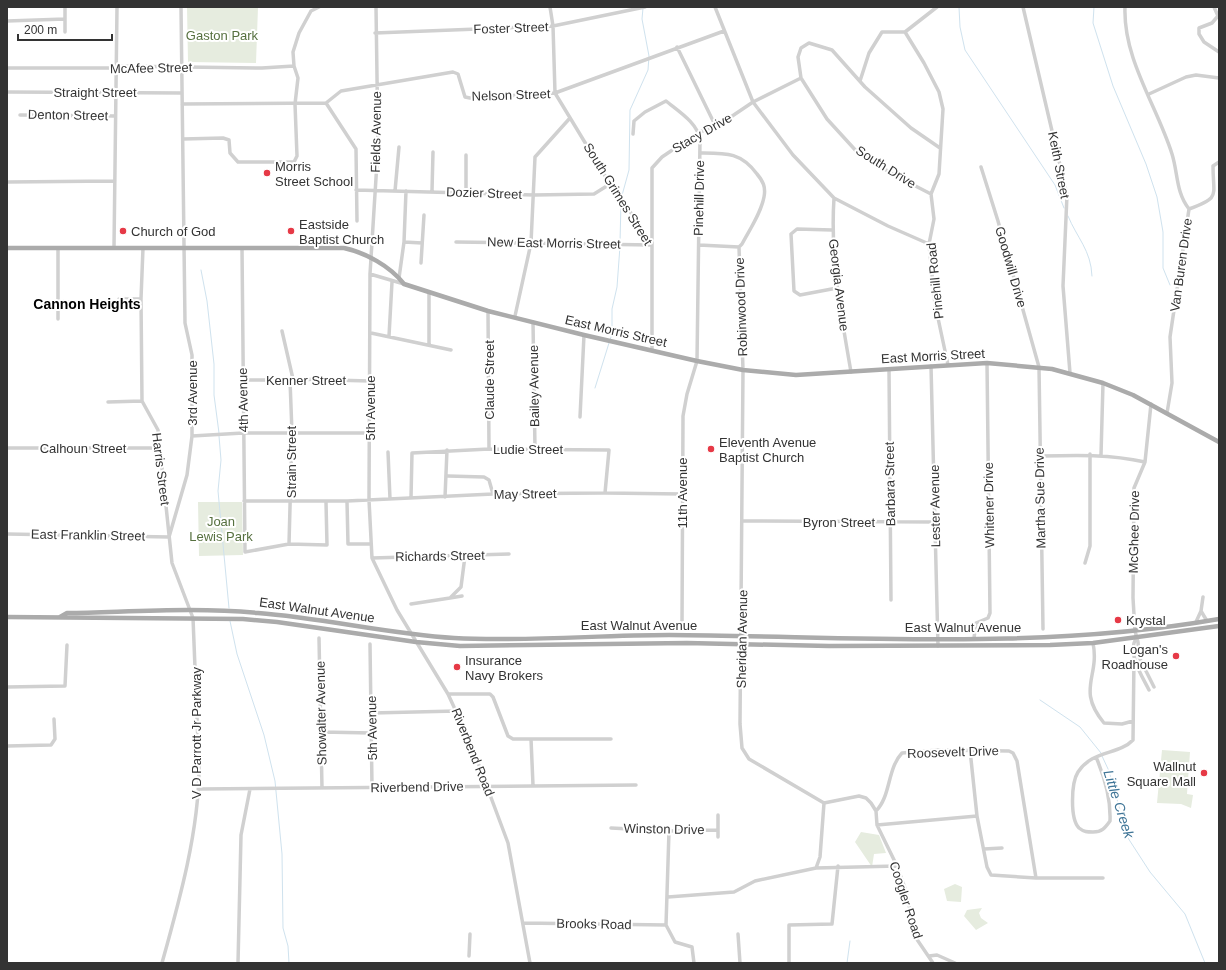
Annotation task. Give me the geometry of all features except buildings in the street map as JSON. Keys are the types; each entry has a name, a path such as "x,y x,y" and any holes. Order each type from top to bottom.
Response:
{"main road":[{"path":"7,248 344,248 370,257 399,278 404,284"},
{"name":"East Morris Street","path":"404,284 488,311 515,316 584,335 743,370 796,375 948,365 987,364 1039,367 1104,383 1151,404 1219,442"},
{"name":"East Walnut Avenue","path":"60,617 67,613 233,611 274,614 411,634 478,639 616,636 1055,638 1135,631 1219,619"},
{"name":"East Walnut Avenue","path":"7,617 60,617 67,619 193,618 277,622 416,642 460,646 616,644 938,646 1050,645 1093,643 1219,626"},
{"path":"616,636 616,644"}],"street":[{"path":"65,7 65,32"},
{"path":"114,247 117,7"},
{"name":"3rd Avenue","path":"169,537 187,475 192,436 192,355 185,323 181,7"},
{"path":"308,7 311,11"},
{"path":"182,139 224,138 229,140 230,153 238,162 294,162 296,156 295,104 298,78 294,66 293,52 299,33 311,11 319,7"},
{"name":"Fields Avenue","path":"370,257 378,146 375,33 376,7"},
{"path":"550,7 553,26 555,93"},
{"name":"Foster Street","path":"375,33 553,26 645,7"},
{"path":"716,7 753,102 793,155 834,198 888,226 930,244"},
{"path":"860,81 869,53 882,32 904,32 936,7"},
{"name":"Keith Street","path":"1023,7 1067,195 1063,286 1070,374"},
{"name":"Van Buren Drive","path":"1125,7 1130,47 1139,73 1159,116 1172,156 1179,192 1189,209 1170,337 1172,383 1167,413"},
{"path":"1214,7 1218,16 1212,23 1200,28 1199,34 1204,42 1219,52"},
{"path":"7,21 65,19"},
{"name":"Nelson Street","path":"376,85 453,72 458,74 465,97 470,98 555,93 724,30"},
{"name":"Pinehill Road","path":"904,32 924,63 939,92 943,109 939,174 932,194 934,219 930,244 936,304 948,365"},
{"path":"801,78 798,56 801,48 809,43 832,50 860,81 911,128 940,148"},
{"path":"677,47 716,127"},
{"name":"McAfee Street","path":"7,68 112,68 116,66 262,68 294,66"},
{"path":"1149,94 1196,74 1219,78"},
{"name":"Stacy Drive","path":"652,245 652,168 662,157 699,132 716,127 753,102 801,78"},
{"name":"South Drive","path":"801,78 827,120 858,153 896,176 932,194"},
{"path":"182,104 326,103 341,91 376,85"},
{"name":"Straight Street","path":"7,92 182,93"},
{"name":"South Grimes Street","path":"555,93 610,184 652,245 652,350"},
{"path":"633,134 634,121 645,112 666,101 687,119 699,132"},
{"path":"326,103 356,149 357,222"},
{"name":"Denton Street","path":"20,115 115,116"},
{"path":"515,316 531,243 535,157 570,118"},
{"name":"Pinehill Drive","path":"697,361 699,132"},
{"path":"395,191 399,147"},
{"path":"432,191 433,152"},
{"name":"Robinwood Drive","path":"700,153 725,154 744,159 752,167 765,186 765,196 761,209 742,244 738,247 743,370"},
{"path":"466,155 466,193"},
{"path":"1189,209 1209,201 1213,196 1213,166 1219,162"},
{"name":"Goodwill Drive","path":"981,167 1000,228 1039,367"},
{"path":"7,182 115,181"},
{"name":"Dozier Street","path":"356,190 534,195 594,194 610,184"},
{"path":"399,278 404,242 406,191"},
{"name":"Georgia Avenue","path":"834,198 832,230 837,288 852,372"},
{"path":"421,263 424,215"},
{"path":"832,230 797,229 791,234 794,291 800,295 837,288"},
{"path":"404,242 422,243"},
{"name":"New East Morris Street","path":"456,242 652,245"},
{"path":"699,245 738,247"},
{"path":"58,248 60,301 58,319"},
{"name":"Harris Street","path":"143,248 141,299 142,401 158,430 172,563 193,618"},
{"name":"4th Avenue","path":"242,248 242,380 245,552 289,544"},
{"name":"5th Avenue","path":"370,257 369,500 370,544 372,558"},
{"path":"370,274 392,282 404,284"},
{"path":"389,336 392,282"},
{"path":"429,292 429,346"},
{"path":"119,299 141,299"},
{"path":"60,301 76,303"},
{"name":"Claude Street","path":"488,311 489,449"},
{"name":"Bailey Avenue","path":"533,322 535,449"},
{"name":"Strain Street","path":"282,331 291,380 292,433 289,544"},
{"path":"370,333 451,350"},
{"path":"580,418 584,335"},
{"name":"11th Avenue","path":"682,626 683,416 687,394 697,361"},
{"name":"Whitener Drive","path":"974,638 976,623 988,618 990,613 987,364"},
{"name":"Lester Avenue","path":"931,366 938,646"},
{"name":"Martha Sue Drive","path":"1039,367 1043,629"},
{"name":"Barbara Street","path":"889,369 891,600"},
{"name":"Sheridan Avenue","path":"743,370 742,644 740,724 742,748 749,759 824,804"},
{"name":"Kenner Street","path":"242,380 370,381"},
{"path":"1101,455 1104,383"},
{"path":"108,402 142,401"},
{"name":"McGhee Drive","path":"1136,638 1134,492 1135,482 1145,462 1151,404"},
{"path":"192,436 243,433 370,433"},
{"name":"Calhoun Street","path":"7,448 160,448"},
{"path":"445,497 448,476 447,450"},
{"name":"Ludie Street","path":"411,498 412,453 447,450 608,450 605,492"},
{"path":"388,452 390,499"},
{"path":"1085,563 1090,546 1090,454"},
{"path":"1040,456 1090,454 1124,457 1145,462"},
{"path":"448,476 484,477 489,480 493,494"},
{"name":"May Street","path":"244,501 326,502 493,494 605,492 682,494"},
{"path":"348,501 348,544 370,544"},
{"path":"289,544 327,545 326,502"},
{"name":"Byron Street","path":"743,521 935,522"},
{"name":"East Franklin Street","path":"7,534 169,537"},
{"name":"Richards Street","path":"372,558 509,554"},
{"path":"462,596 461,587 465,556"},
{"name":"Riverbend Road","path":"372,558 411,634 457,711 508,843 530,963"},
{"path":"450,598 461,587"},
{"path":"456,592 462,596"},
{"path":"411,604 462,596"},
{"path":"1196,622 1201,611 1203,597"},
{"path":"1201,611 1207,621"},
{"name":"V D Parrott Jr Parkway","path":"162,963 177,910 199,789 193,618"},
{"name":"Showalter Avenue","path":"319,638 322,788"},
{"path":"1096,757 1104,775 1109,794 1110,821 1104,829 1097,832 1085,832 1078,827 1073,815 1073,786 1078,771 1096,757 1133,740 1134,642 1136,638"},
{"path":"1136,638 1138,642 1140,661 1154,687"},
{"path":"1093,643 1094,652 1089,693 1092,707 1104,723 1122,724 1133,721"},
{"name":"5th Avenue","path":"370,644 372,787"},
{"path":"7,687 65,686 67,645"},
{"path":"1134,658 1149,690"},
{"path":"448,694 490,694 493,697 510,738 611,739"},
{"path":"372,713 457,711"},
{"path":"7,746 51,745 55,739 54,719"},
{"path":"321,732 372,732"},
{"path":"531,739 533,785"},
{"path":"970,750 977,816 987,867 992,875 1036,878 1103,878"},
{"name":"Roosevelt Drive","path":"876,811 882,805 891,773 902,754 912,752 970,750 1009,751 1015,757 1036,878"},
{"name":"Riverbend Drive","path":"199,789 636,785"},
{"path":"238,963 241,835 250,789"},
{"path":"816,868 824,804 859,796 866,798 876,811"},
{"name":"Coogler Road","path":"876,811 877,825 897,866 906,891 916,938 933,963"},
{"path":"718,815 718,837"},
{"path":"877,825 977,816"},
{"name":"Winston Drive","path":"611,828 669,831 718,830"},
{"path":"669,831 666,925 675,942 692,947 694,963"},
{"path":"984,849 1002,848"},
{"path":"789,963 789,925 832,924 838,866"},
{"path":"668,897 734,892 755,881 816,868 838,866 897,866"},
{"name":"Brooks Road","path":"523,923 666,925"},
{"path":"469,956 470,934"},
{"path":"738,934 740,963"},
{"path":"929,956 938,955 955,963"}],"green space":[{"name":"Gaston Park","path":"187,7 258,7 256,63 188,62"},
{"name":"Joan Lewis Park","path":"198,502 242,502 243,555 199,556"},
{"path":"1162,750 1190,752 1187,794 1193,795 1191,808 1181,804 1157,803"},
{"path":"861,832 879,835 886,853 874,854 872,867 855,842"},
{"path":"955,884 962,887 961,902 947,901 944,889"},
{"path":"982,908 979,913 981,918 988,923 976,930 964,916 967,910"}],"waterway":[{"path":"959,7 960,27 965,50 1055,185 1064,208"},
{"path":"1094,7 1093,23 1113,86 1146,164 1157,197 1163,232 1163,268 1170,285"},
{"path":"621,199 629,170 630,110 648,70 649,56 642,19 643,8"},
{"path":"620,243 621,202"},
{"path":"1068,216 1086,251 1092,276"},
{"path":"610,340 612,334 612,309 617,287 620,246"},
{"path":"201,270 207,301 214,364 214,395 219,433"},
{"path":"595,388 609,343"},
{"path":"219,436 221,460 218,491 229,608"},
{"path":"230,621 237,654 264,735 275,781 282,854 283,928 288,946 289,963"},
{"name":"Little Creek","path":"1040,700 1080,727 1101,753"},
{"name":"Little Creek","path":"1102,756 1109,771 1128,838 1150,872 1185,914 1205,963"},
{"path":"847,963 850,941"}],"place":[{"name":"Morris Street School","path":"267,173"},
{"name":"Church of God","path":"123,231"},
{"name":"Eastside Baptist Church","path":"291,231"},
{"name":"Eleventh Avenue Baptist Church","path":"711,449"},
{"name":"Krystal","path":"1118,620"},
{"name":"Logan's Roadhouse","path":"1176,656"},
{"name":"Insurance Navy Brokers","path":"457,667"},
{"name":"Wallnut Square Mall","path":"1204,773"}],"district":[{"name":"Cannon Heights","path":"87,304"}]}
